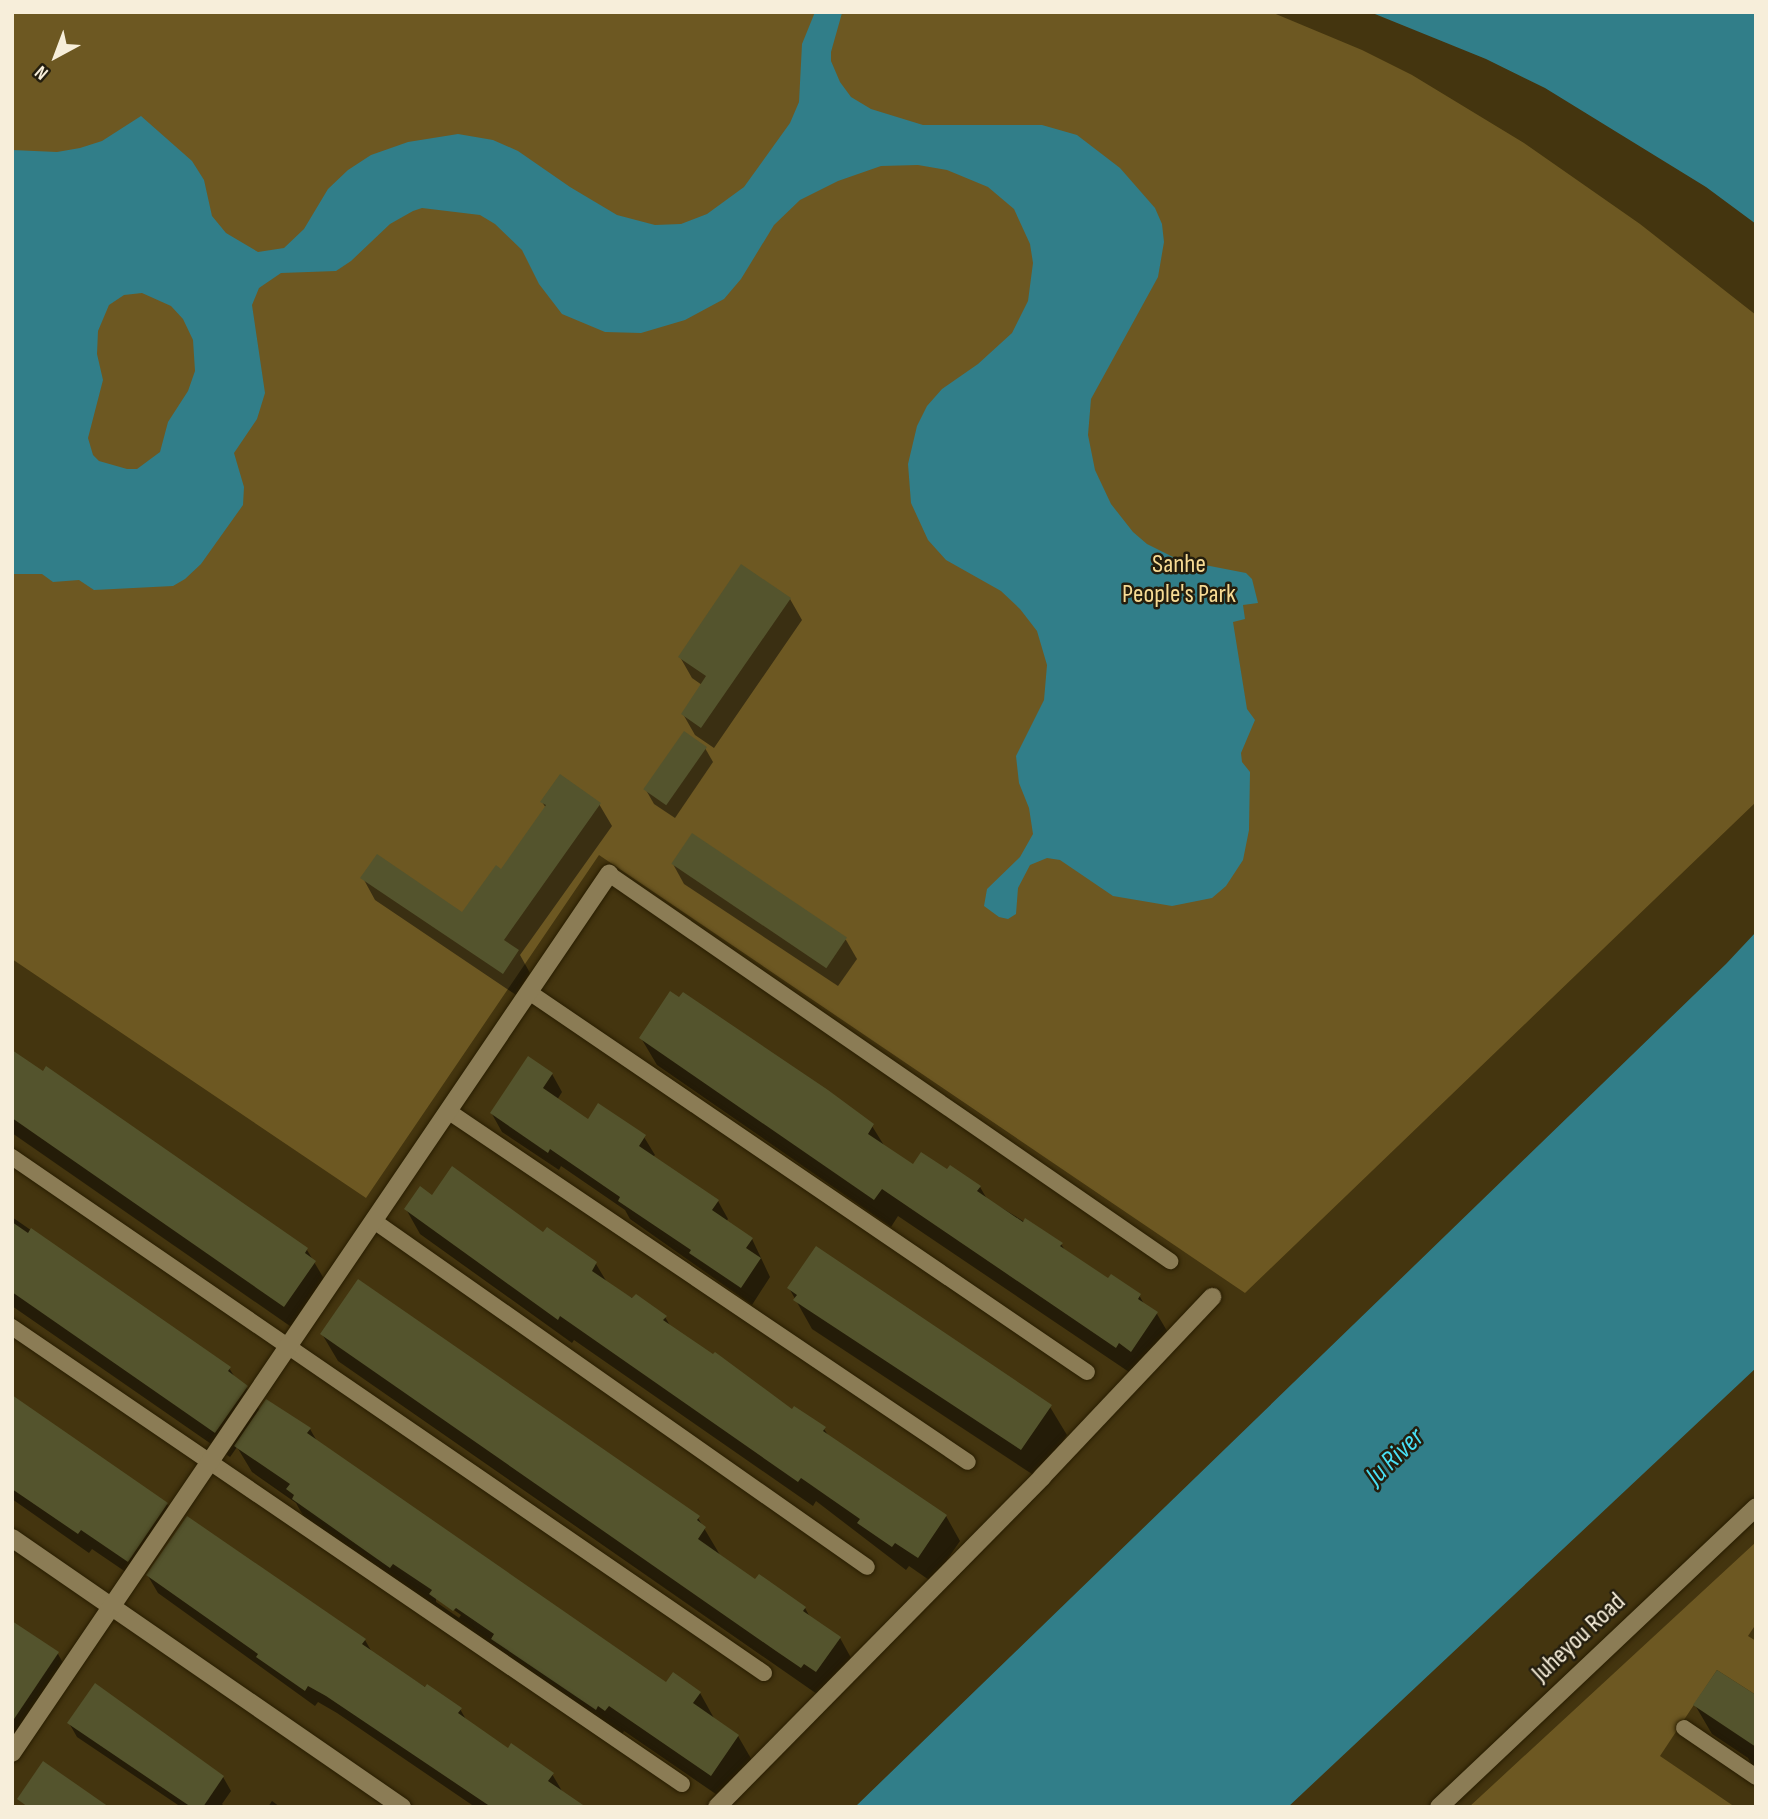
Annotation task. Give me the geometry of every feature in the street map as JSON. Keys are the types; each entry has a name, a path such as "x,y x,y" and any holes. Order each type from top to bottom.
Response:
{"street":[{"path":"12,1753 610,874"},
{"path":"718,1807 1042,1476 1212,1297"},
{"name":"Juheyou Road","path":"1439,1807 1756,1507"},
{"path":"12,1538 402,1807"}],"lane":[{"path":"610,874 1170,1261"},
{"path":"529,992 1087,1372"},
{"path":"448,1111 968,1462"},
{"path":"12,1157 764,1673"},
{"path":"374,1221 867,1567"},
{"path":"12,1326 682,1784"},
{"path":"1684,1728 1756,1777"}],"green space":[{"name":"Sanhe People's Park","path":"12,12 1271,12 1362,50 1412,75 1524,143 1640,224 1756,315 1756,802 1245,1293 599,855 366,1198 12,959"},
{"path":"1756,1542 1756,1624 1748,1636 1756,1641 1756,1695 1717,1670 1660,1756 1735,1807 1469,1807"}],"water":[{"path":"815,12 842,13 831,61 840,82 851,97 871,109 923,125 1042,125 1077,135 1120,168 1155,208 1162,224 1164,242 1158,277 1091,399 1088,435 1095,470 1111,504 1133,532 1147,544 1179,560 1246,573 1252,579 1258,603 1243,605 1245,619 1233,622 1247,709 1255,720 1241,753 1242,762 1250,772 1249,830 1243,860 1226,886 1212,898 1172,906 1113,896 1060,860 1047,858 1030,865 1018,888 1016,914 1008,919 999,917 984,906 987,889 1020,857 1033,834 1029,808 1019,783 1016,756 1044,700 1047,665 1037,631 1020,609 1001,591 946,560 928,540 911,503 908,464 917,426 927,406 942,389 978,364 1012,333 1028,301 1033,263 1030,244 1014,209 988,187 947,170 918,165 881,166 838,181 800,200 774,225 741,279 724,299 685,320 641,333 605,332 562,314 539,284 522,250 495,224 480,215 422,208 413,211 390,224 351,261 336,271 281,273 259,288 252,305 265,393 257,419 234,453 244,487 243,505 201,564 185,579 173,586 94,590 79,580 53,582 42,574 12,574 12,150 57,152 80,148 102,141 141,116 192,161 204,180 212,216 226,233 258,252 284,248 304,229 328,189 348,170 371,155 408,142 458,134 493,140 518,151 617,215 655,225 681,224 707,214 744,187 790,123 799,102 802,44","holes":["142,293 171,306 183,319 193,340 195,371 188,391 168,422 160,452 137,469 99,461 93,455 88,438 103,380 97,354 98,331 109,305 124,295"]},
{"path":"1370,12 1756,12 1756,224 1706,187 1545,88 1486,59"},
{"name":"Ju River","path":"1756,932 1756,1368 1288,1807 855,1807 1726,964"}],"building":[{"path":"741,564 791,598 701,728 681,714 706,676 678,657"},
{"path":"684,731 707,747 666,805 643,789"},
{"path":"560,774 601,803 504,940 519,950 503,974 360,878 377,854 462,912 496,865 501,869 546,805 540,802"},
{"path":"692,833 847,938 826,968 671,864"},
{"path":"670,991 679,997 683,992 828,1090 874,1124 868,1134 913,1164 921,1152 947,1169 950,1165 981,1186 977,1191 1023,1222 1025,1218 1063,1243 1060,1246 1108,1278 1111,1274 1141,1294 1138,1299 1158,1312 1131,1352 1119,1343 1116,1348 882,1189 874,1200 639,1038"},
{"path":"12,1050 43,1071 46,1066 308,1248 305,1253 316,1261 284,1307 12,1118"},
{"path":"528,1056 553,1073 543,1088 588,1119 598,1103 646,1135 639,1146 719,1200 712,1210 753,1238 746,1248 761,1258 741,1288 689,1253 691,1250 618,1201 620,1197 550,1149 548,1153 490,1113"},
{"path":"452,1166 543,1232 547,1227 597,1262 592,1271 632,1298 636,1294 667,1316 663,1320 713,1354 715,1352 792,1409 794,1406 826,1427 823,1431 947,1515 918,1558 895,1543 892,1547 857,1523 860,1519 801,1478 798,1482 560,1316 558,1320 404,1209 420,1186 432,1195"},
{"path":"12,1222 28,1233 31,1228 231,1367 228,1371 248,1386 215,1433 12,1292"},
{"path":"816,1246 1052,1405 1021,1450 793,1300 797,1295 787,1288"},
{"path":"358,1279 700,1516 697,1520 706,1527 698,1539 755,1579 759,1574 806,1607 803,1611 841,1637 816,1672 804,1664 801,1668 776,1651 320,1334"},
{"path":"12,1395 168,1503 128,1562 81,1530 78,1534 12,1489"},
{"path":"266,1399 311,1428 307,1433 666,1682 673,1672 701,1692 693,1703 739,1735 711,1776 609,1706 605,1711 598,1706 596,1710 491,1639 494,1634 456,1608 453,1611 429,1594 432,1590 393,1564 390,1568 292,1499 294,1495 286,1489 290,1484 234,1446"},
{"path":"187,1516 366,1639 362,1644 425,1687 427,1684 462,1708 458,1713 508,1748 511,1743 554,1773 548,1781 586,1807 491,1807 326,1696 308,1686 305,1691 256,1657 258,1654 146,1575"},
{"path":"12,1621 59,1652 12,1722"},
{"path":"1717,1670 1756,1695 1756,1747 1693,1705"},
{"path":"95,1683 224,1776 203,1807 191,1807 67,1723"},
{"path":"43,1761 109,1807 28,1807 17,1799"}]}
